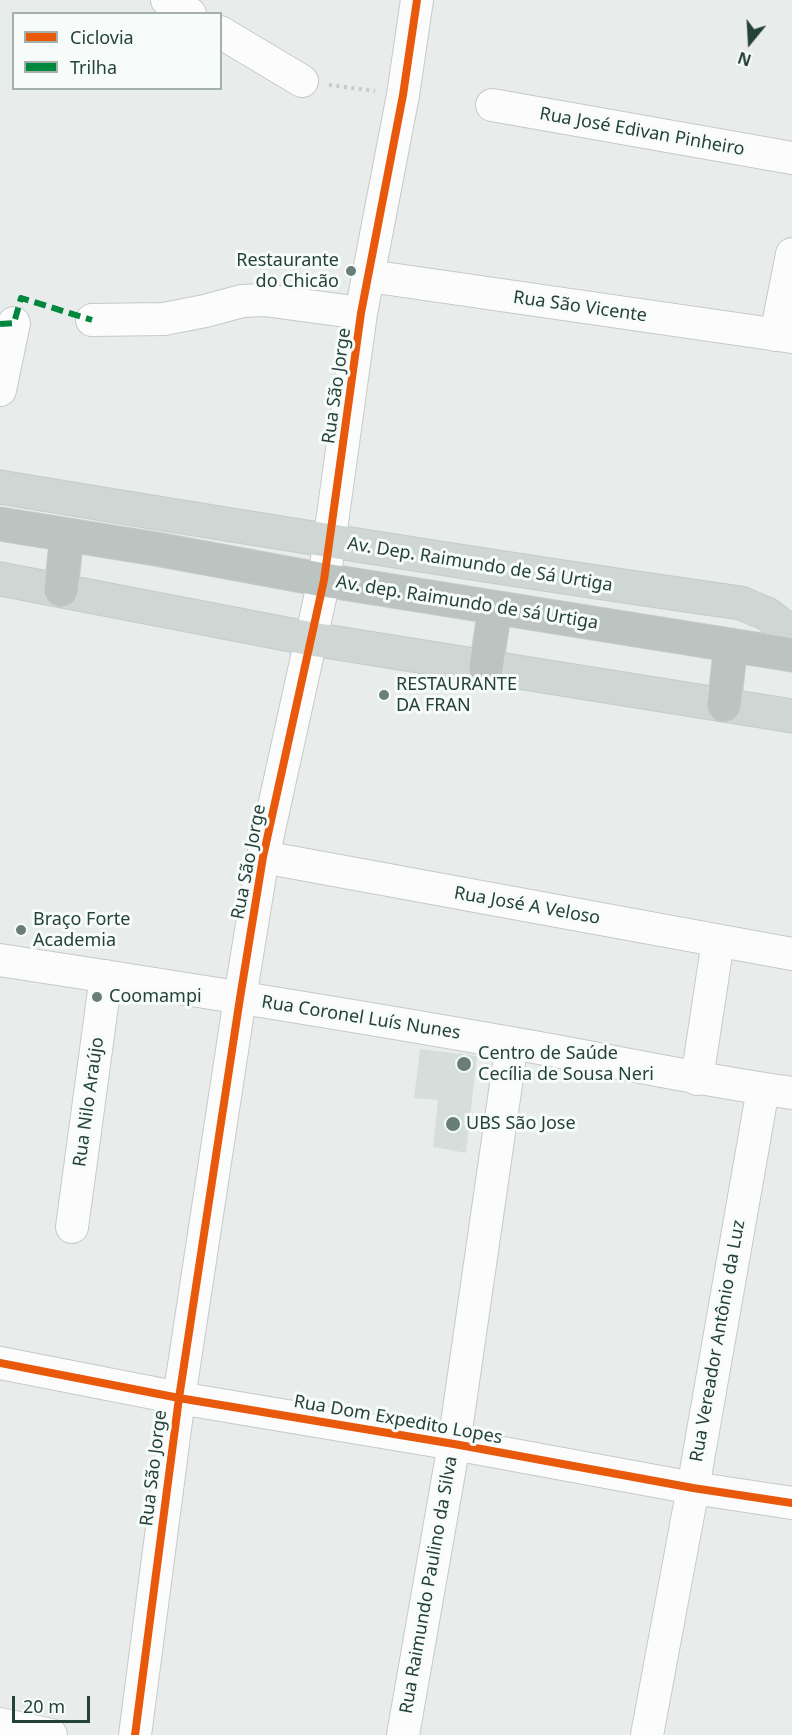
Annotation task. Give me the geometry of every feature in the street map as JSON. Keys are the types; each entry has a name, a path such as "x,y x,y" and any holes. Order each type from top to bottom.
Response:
{"highway":[{"name":"Av. dep. Raimundo de sá Urtiga","path":"0,524 156,549 324,580 791,654"},
{"path":"61,590 67,535"},
{"path":"486,668 495,608"},
{"path":"724,705 731,645"}],"main road":[{"name":"Av. Dep. Raimundo de Sá Urtiga","path":"0,487 330,542 741,603 767,614 785,628 791,654"},
{"path":"0,579 312,639 792,716"}],"street":[{"path":"167,0 186,12"},
{"name":"Rua São Jorge","path":"135,1735 179,1398 240,998 263,857 324,580 362,313 403,95 417,0"},
{"path":"222,33 302,81"},
{"name":"Rua José Edivan Pinheiro","path":"492,105 792,158"},
{"path":"784,336 792,254"},
{"name":"Rua São Vicente","path":"369,276 784,336"},
{"path":"92,320 164,319 243,301 264,300 362,313"},
{"path":"0,390 14,323"},
{"name":"Rua José A Veloso","path":"263,857 792,954"},
{"path":"697,1078 718,941"},
{"name":"Rua Coronel Luís Nunes","path":"0,960 512,1043 777,1091"},
{"name":"Rua Nilo Araújo","path":"72,1227 106,976"},
{"name":"Rua Raimundo Paulino da Silva","path":"403,1735 454,1444 512,1043"},
{"name":"Rua Vereador Antônio da Luz","path":"647,1735 693,1488 777,1091"},
{"name":"Rua Dom Expedito Lopes","path":"0,1363 179,1398 454,1444 693,1488 792,1503"},
{"path":"0,1724 51,1735"}],"path":[{"path":"302,81 403,95"}],"shaded area":[{"name":"UBS São Jose","path":"420,1049 477,1056 466,1153 433,1147 438,1100 414,1098"}],"marked path":[{"path":"0,324 14,323 21,298 92,320"}],"cycle path":[{"path":"135,1735 179,1398 240,998 263,857 324,580 361,313 403,95 417,0"},
{"path":"0,1363 179,1398 454,1444 693,1488 792,1503"}],"place":[{"name":"Restaurante do Chicão","path":"351,271"},
{"name":"RESTAURANTE DA FRAN","path":"384,695"},
{"name":"Braço Forte Academia","path":"21,930"},
{"name":"Coomampi","path":"97,997"},
{"name":"Centro de Saúde Cecília de Sousa Neri","path":"464,1064"},
{"name":"UBS São Jose","path":"453,1124"}]}
